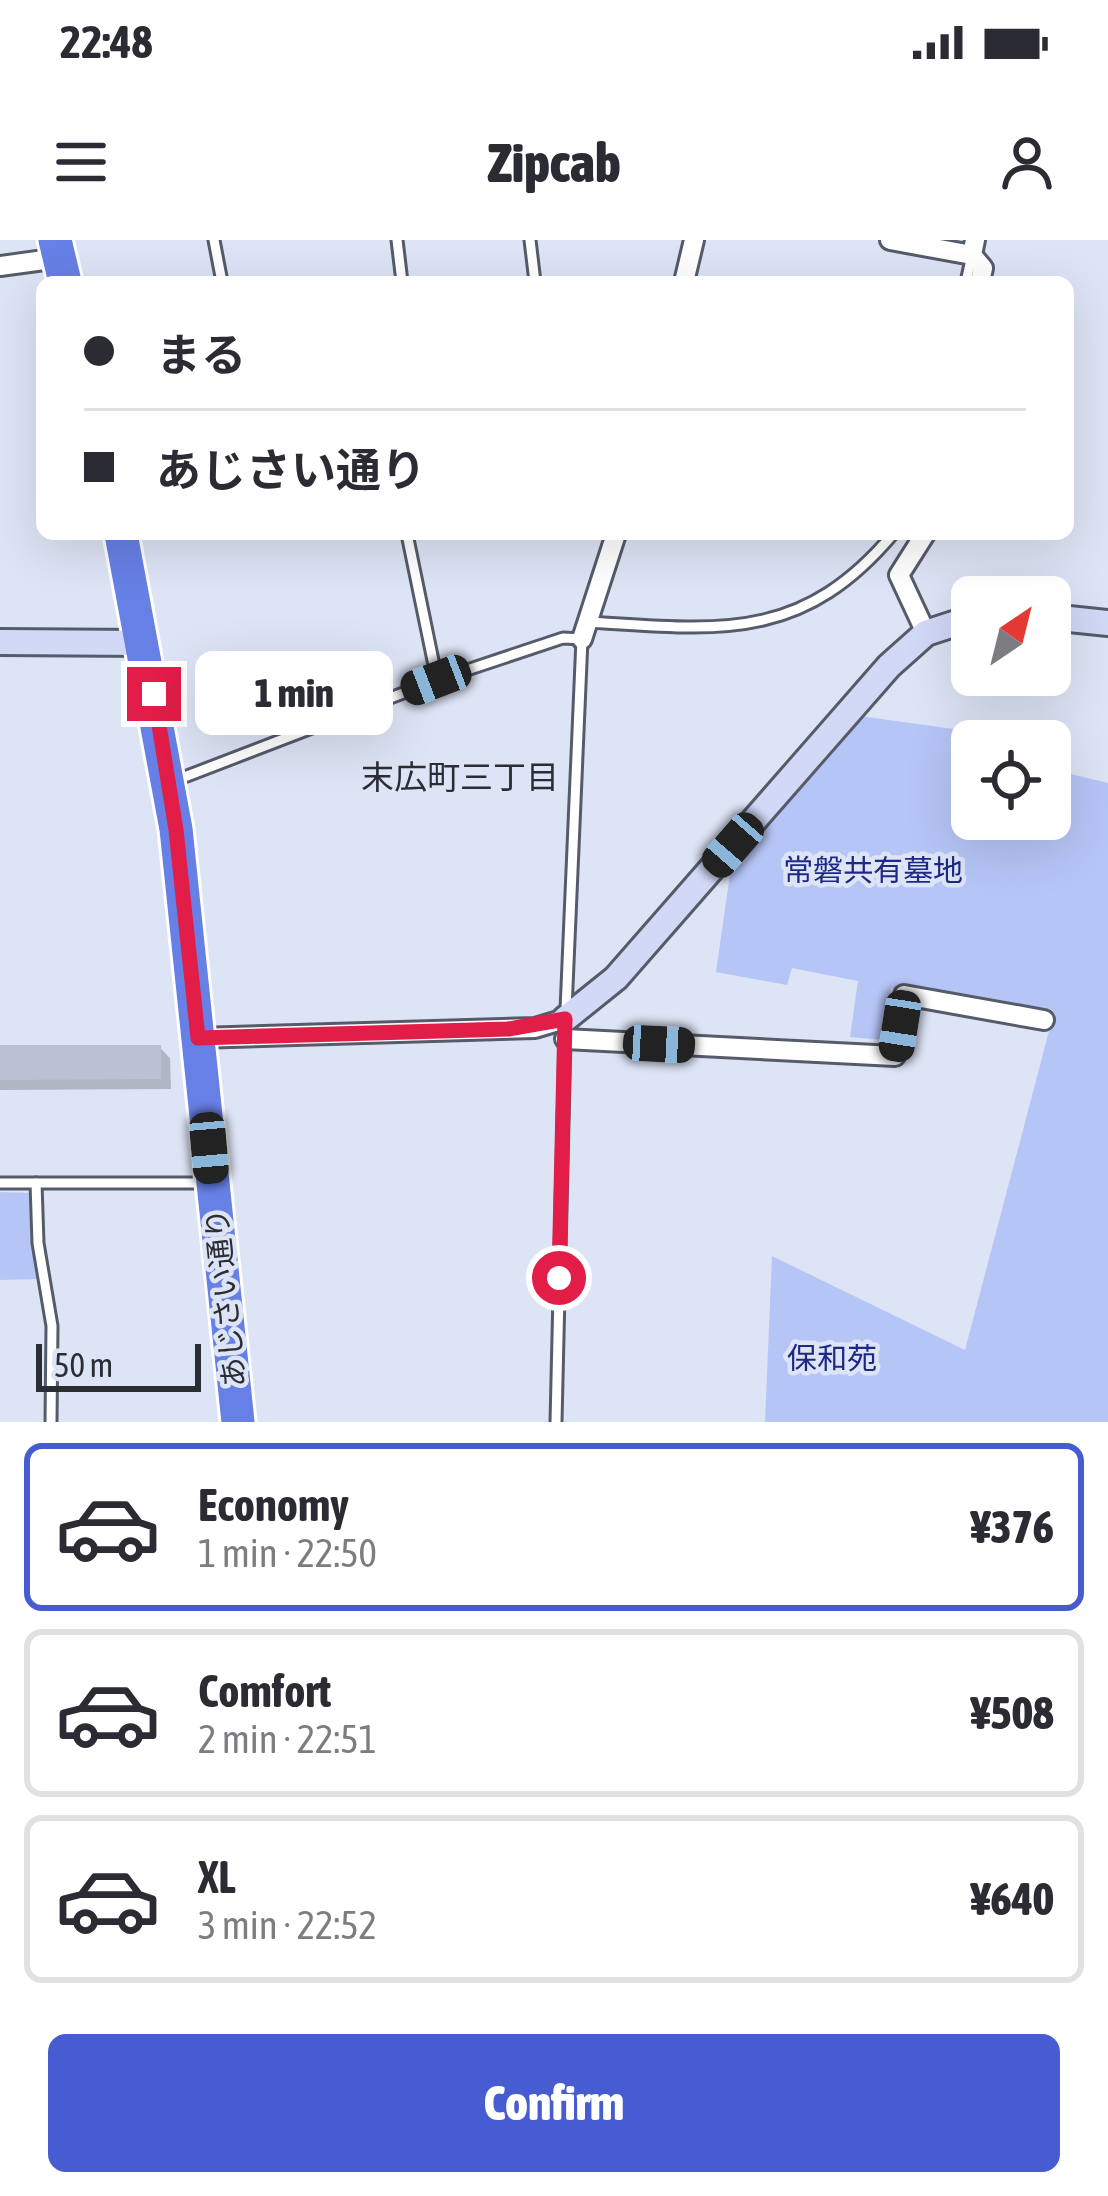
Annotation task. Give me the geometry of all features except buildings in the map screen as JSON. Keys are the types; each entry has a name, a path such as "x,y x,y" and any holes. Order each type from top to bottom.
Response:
{"highway":[{"name":"あじさい通り","path":"122,540 169,783 238,1422"}],"street":[{"path":"685,276 694,240"},
{"path":"890,240 974,248 983,268 981,276"},
{"path":"0,266 60,260"},
{"path":"585,630 614,540"},
{"path":"921,540 899,574 926,633"},
{"path":"1071,619 1108,623"},
{"path":"565,1029 616,978 889,666 926,633 951,625"},
{"path":"0,642 144,643"},
{"path":"198,1038 535,1028 895,1056 904,995 1044,1020"}],"lane":[{"path":"214,240 221,276"},
{"path":"397,240 402,276"},
{"path":"530,240 534,276"},
{"path":"408,540 436,680"},
{"path":"169,783 436,680 585,630 717,630 787,615 839,589 887,540"},
{"path":"556,1422 565,1029 585,630"},
{"path":"36,1183 38,1243 52,1326 51,1422"},
{"path":"0,1184 212,1183"}],"green space":[{"name":"常磐共有墓地","path":"860,716 951,729 951,840 1071,840 1071,774 1108,783 1108,1422 765,1422 772,1256 965,1350 1053,1016 891,988 884,1040 850,1037 858,981 792,968 787,985 716,972 732,860"},
{"path":"0,1192 31,1193 39,1279 0,1280"}],"district":[{"name":"末広町三丁目","path":"460,777"}],"route":[{"path":"154,694 176,830 198,1038 535,1028 565,1019 559,1278"}],"park label":[{"name":"保和苑","path":"832,1358"}]}
